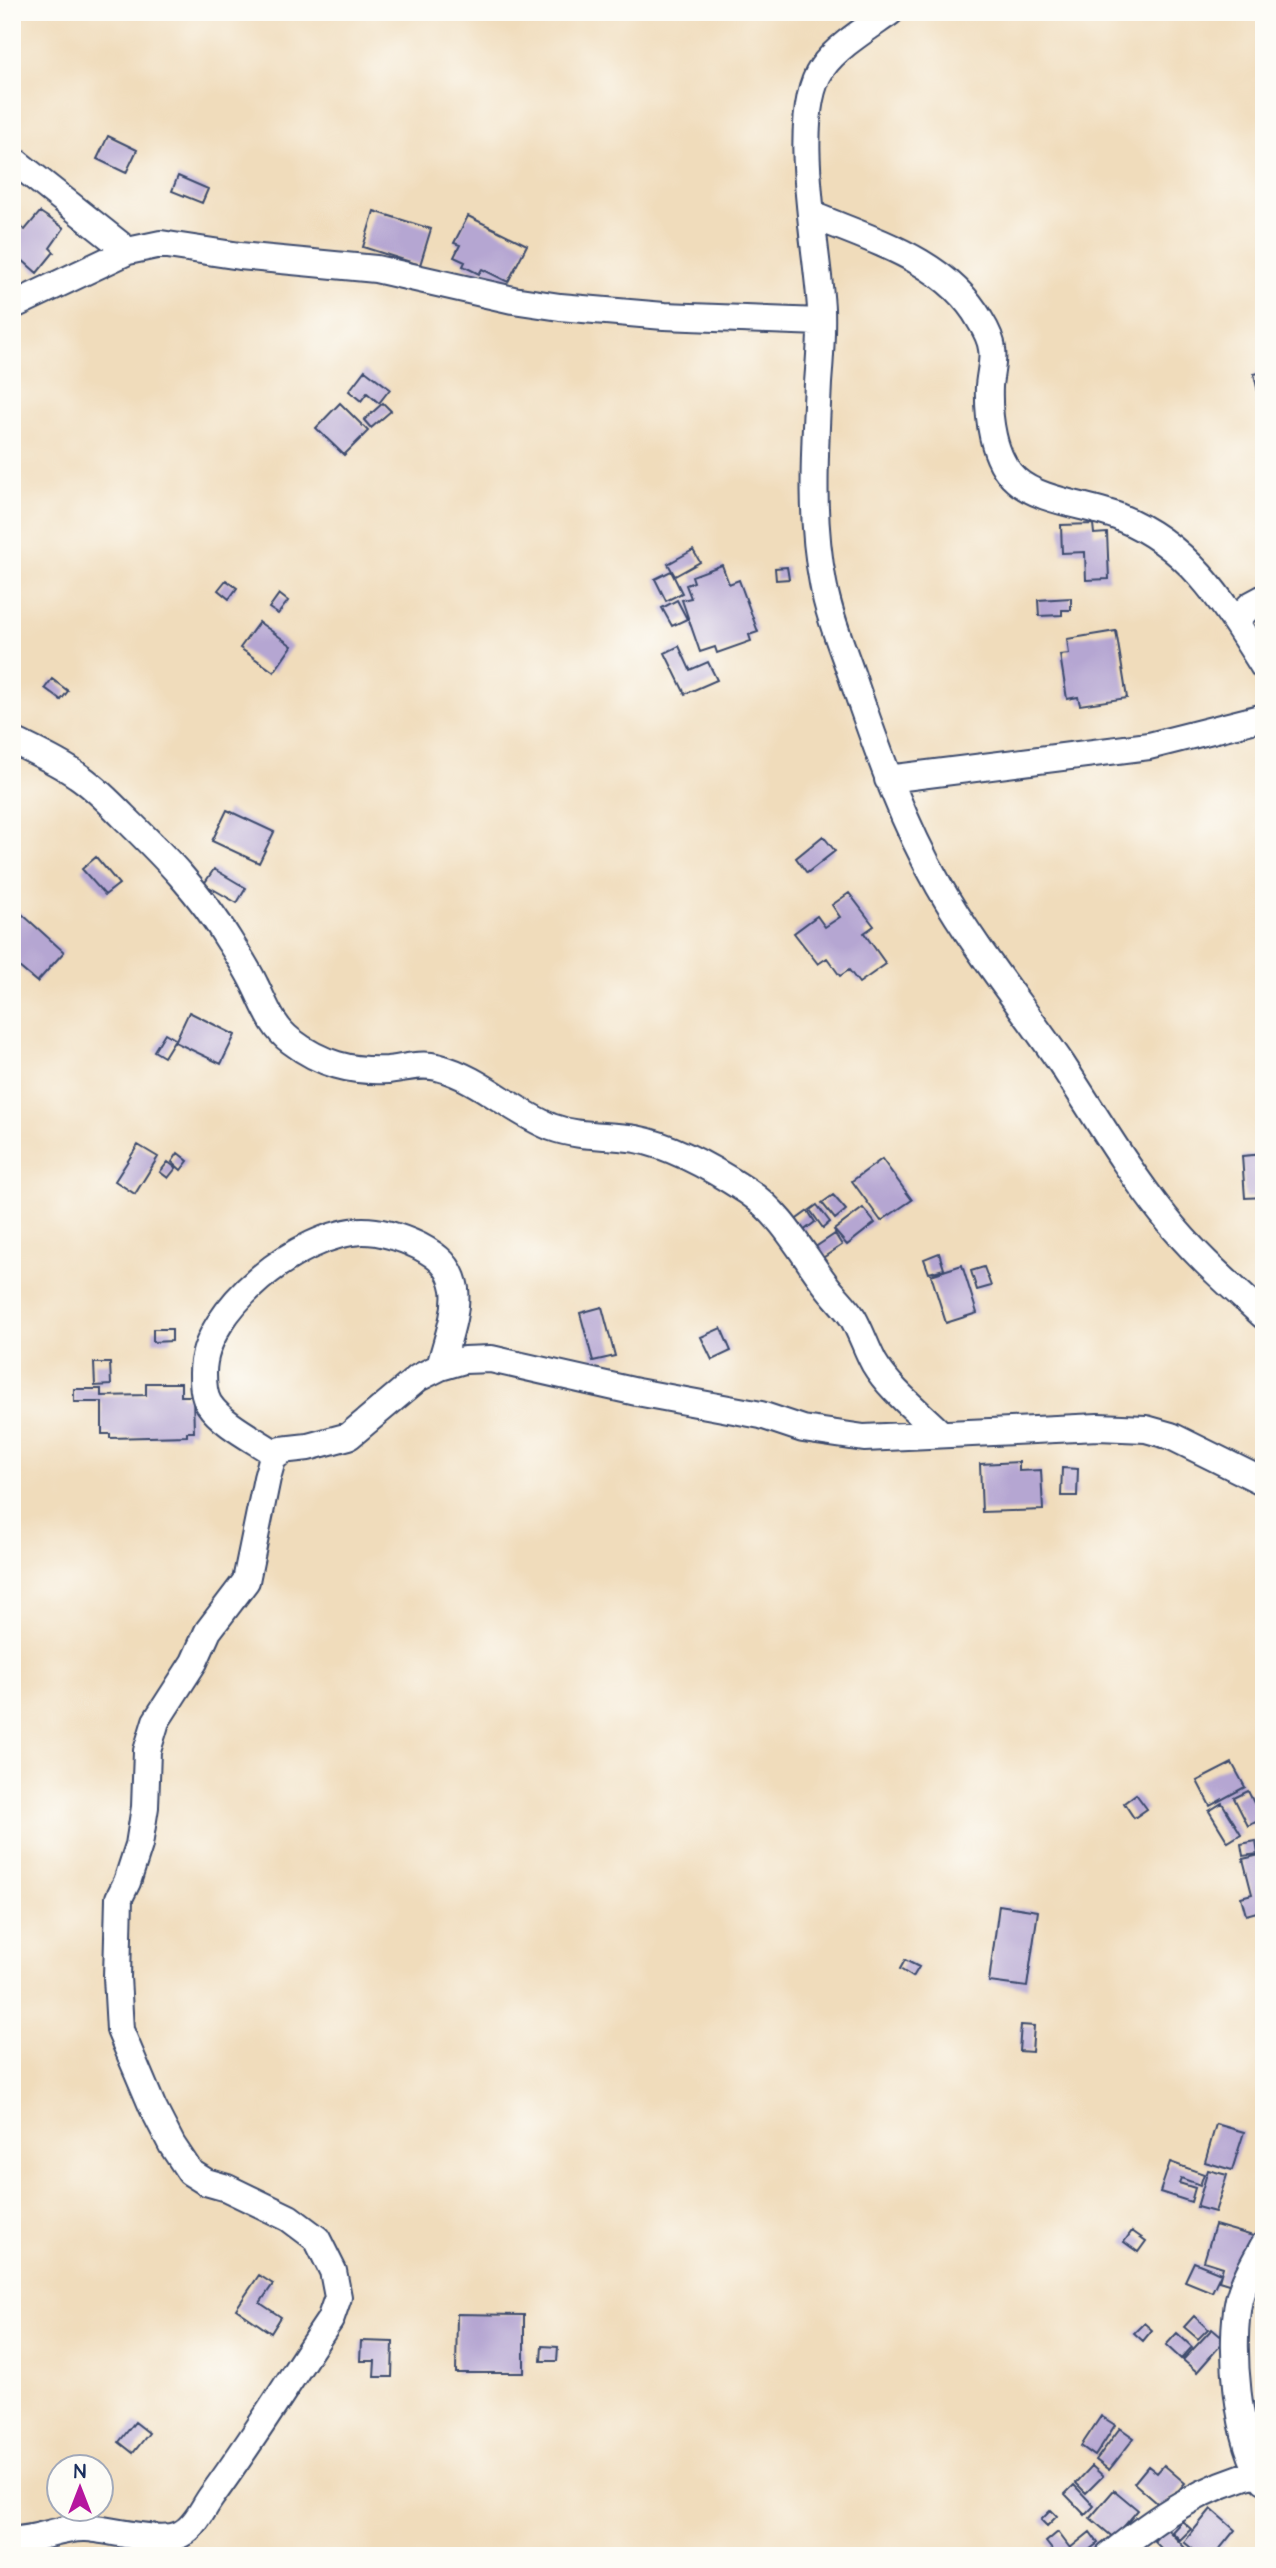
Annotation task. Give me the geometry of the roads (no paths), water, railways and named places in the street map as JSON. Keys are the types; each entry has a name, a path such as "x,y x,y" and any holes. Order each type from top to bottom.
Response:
{"street":[{"path":"890,12 859,34 824,65 811,86 808,108 806,179 812,215 821,322 814,469 816,531 823,584 888,779 915,842 965,929 1062,1065 1127,1167 1196,1254 1264,1316"},
{"path":"12,159 128,251"},
{"path":"812,215 895,249 934,271 959,291 974,309 992,348 989,387 993,434 1004,464 1014,479 1032,493 1120,517 1174,548 1208,582 1264,667"},
{"path":"12,306 128,251 160,244 240,256 376,269 513,300 602,312 821,322"},
{"path":"1235,621 1251,605 1264,598"},
{"path":"888,779 1127,750 1264,717"},
{"path":"12,740 76,774 100,791 154,845 196,890 223,930 270,1018 288,1039 316,1057 340,1067 389,1070 433,1066 451,1071 487,1088 550,1126 574,1134 595,1138 633,1139 665,1148 728,1180 761,1201 786,1228 825,1284 845,1307 875,1364 892,1385 942,1434"},
{"path":"277,1455 219,1415 208,1402 203,1387 203,1358 220,1319 248,1288 304,1247 362,1231 400,1237 435,1255 450,1269 455,1291 453,1314 440,1367"},
{"path":"12,2540 86,2528 159,2537 179,2536 193,2524 244,2452 330,2320 338,2297 333,2271 317,2239 289,2218 227,2188 206,2182 190,2172 153,2108 120,2030 116,1952 119,1898 139,1845 145,1807 147,1751 156,1721 194,1661 208,1631 246,1581 267,1478 272,1461 281,1450 308,1447 349,1436 418,1378 440,1367 464,1360 491,1359 637,1392 761,1415 803,1429 864,1438 1098,1427 1146,1429 1171,1436 1264,1482"},
{"path":"1109,2556 1199,2494 1217,2485 1262,2475 1243,2427 1234,2345 1240,2295 1264,2245"}]}
